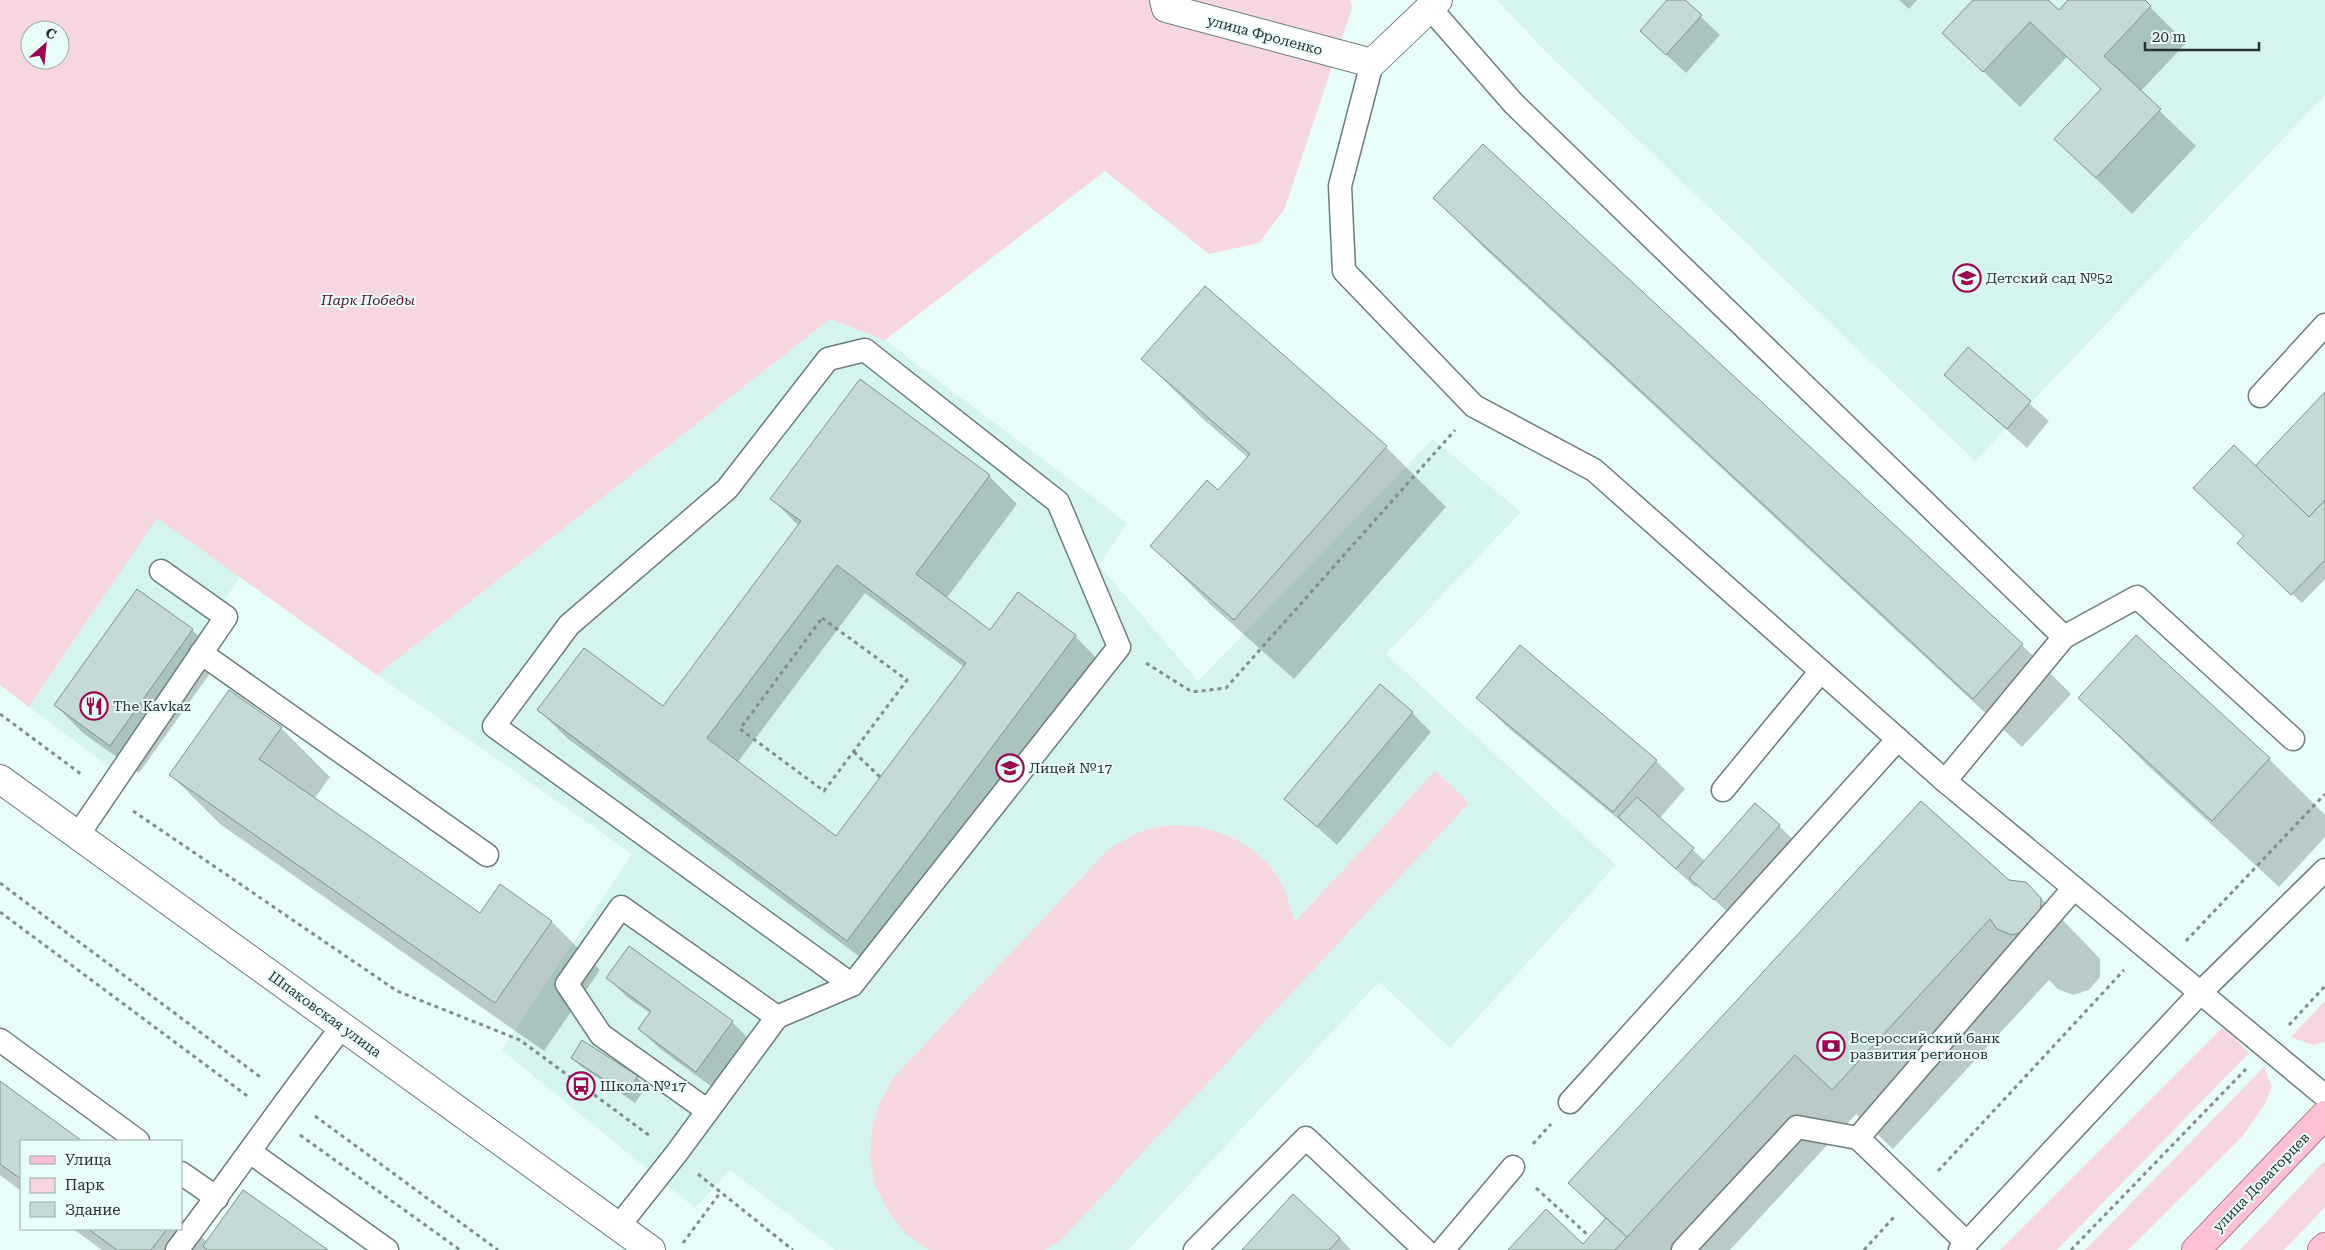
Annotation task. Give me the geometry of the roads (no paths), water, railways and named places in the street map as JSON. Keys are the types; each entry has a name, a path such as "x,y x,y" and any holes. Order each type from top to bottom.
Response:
{"main road":[{"name":"улица Фроленко","path":"1164,0 1166,8 1372,63"},
{"path":"1372,63 1434,4"},
{"name":"Шпаковская улица","path":"0,779 650,1250"},
{"name":"улица Доваторцев","path":"2196,1250 2325,1115"},
{"path":"2322,1250 2325,1247"}],"lane":[{"path":"1434,4 1514,104 2064,637"},
{"path":"1372,63 1340,186 1344,271 1474,406 1594,470 1945,781 2325,1096"},
{"path":"2260,396 2325,325"},
{"path":"618,1227 676,1154 778,1017 852,985 1120,647 1058,502 865,350 828,359 727,490 569,625 494,726 852,985"},
{"path":"78,835 226,617 161,571"},
{"path":"1945,781 2064,637 2137,597 2293,739"},
{"path":"201,653 487,856"},
{"path":"1723,790 1821,671"},
{"path":"1570,1102 1898,739"},
{"path":"1683,1250 1797,1127 1858,1138 1964,1246 2201,992 2325,870"},
{"path":"1858,1138 2074,888"},
{"path":"708,1111 601,1035 567,984 621,907 778,1017"},
{"path":"177,1250 342,1026"},
{"path":"0,1040 137,1140"},
{"path":"1195,1250 1306,1138 1425,1250"},
{"path":"250,1152 387,1250"},
{"path":"1443,1250 1513,1167"},
{"path":"182,1173 216,1198"}],"place":[{"name":"Детский сад №52","path":"1967,278"},
{"name":"The Kavkaz","path":"94,706"},
{"name":"Лицей №17","path":"1010,768"},
{"name":"Всероссийский банк развития регионов","path":"1831,1046"},
{"name":"Школа №17","path":"581,1086"}],"park label":[{"name":"Парк Победы","path":"368,300"}]}
